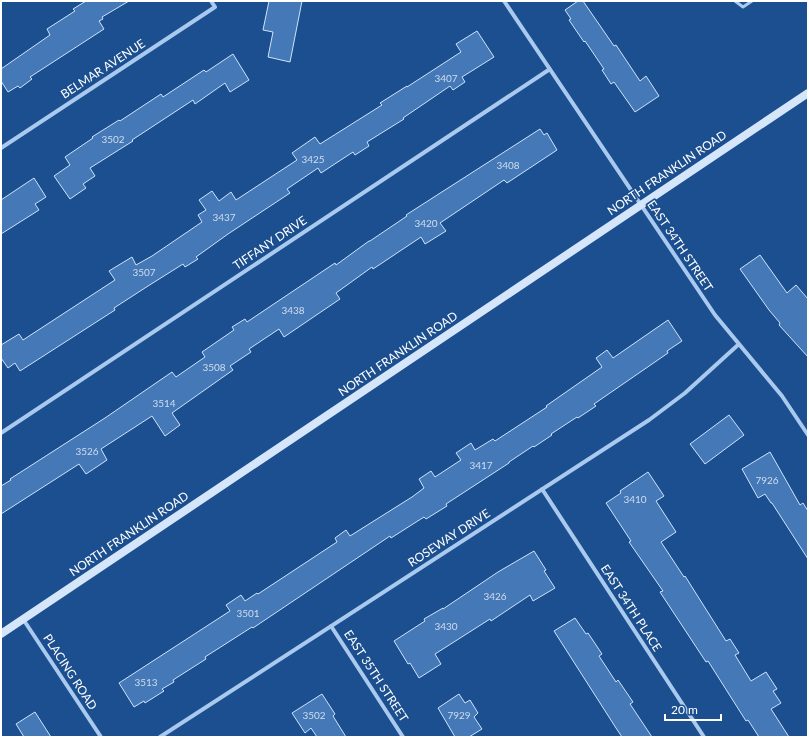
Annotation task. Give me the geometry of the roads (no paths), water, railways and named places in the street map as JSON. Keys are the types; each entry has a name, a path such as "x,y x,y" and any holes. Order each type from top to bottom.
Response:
{"main road":[{"name":"NORTH FRANKLIN ROAD","path":"1,634 808,93"}],"street":[{"name":"BELMAR AVENUE","path":"1,148 215,7 211,1"},
{"name":"EAST 34TH STREET","path":"504,1 714,315 782,396 808,435"},
{"name":"TIFFANY DRIVE","path":"1,433 550,69"},
{"name":"ROSEWAY DRIVE","path":"160,737 635,429 670,404 697,382 739,344"},
{"name":"EAST 34TH PLACE","path":"542,489 704,737"},
{"name":"PLACING ROAD","path":"24,619 101,737"},
{"name":"EAST 35TH STREET","path":"332,626 403,737"}],"lane":[{"path":"735,1 743,7 752,1"}]}
